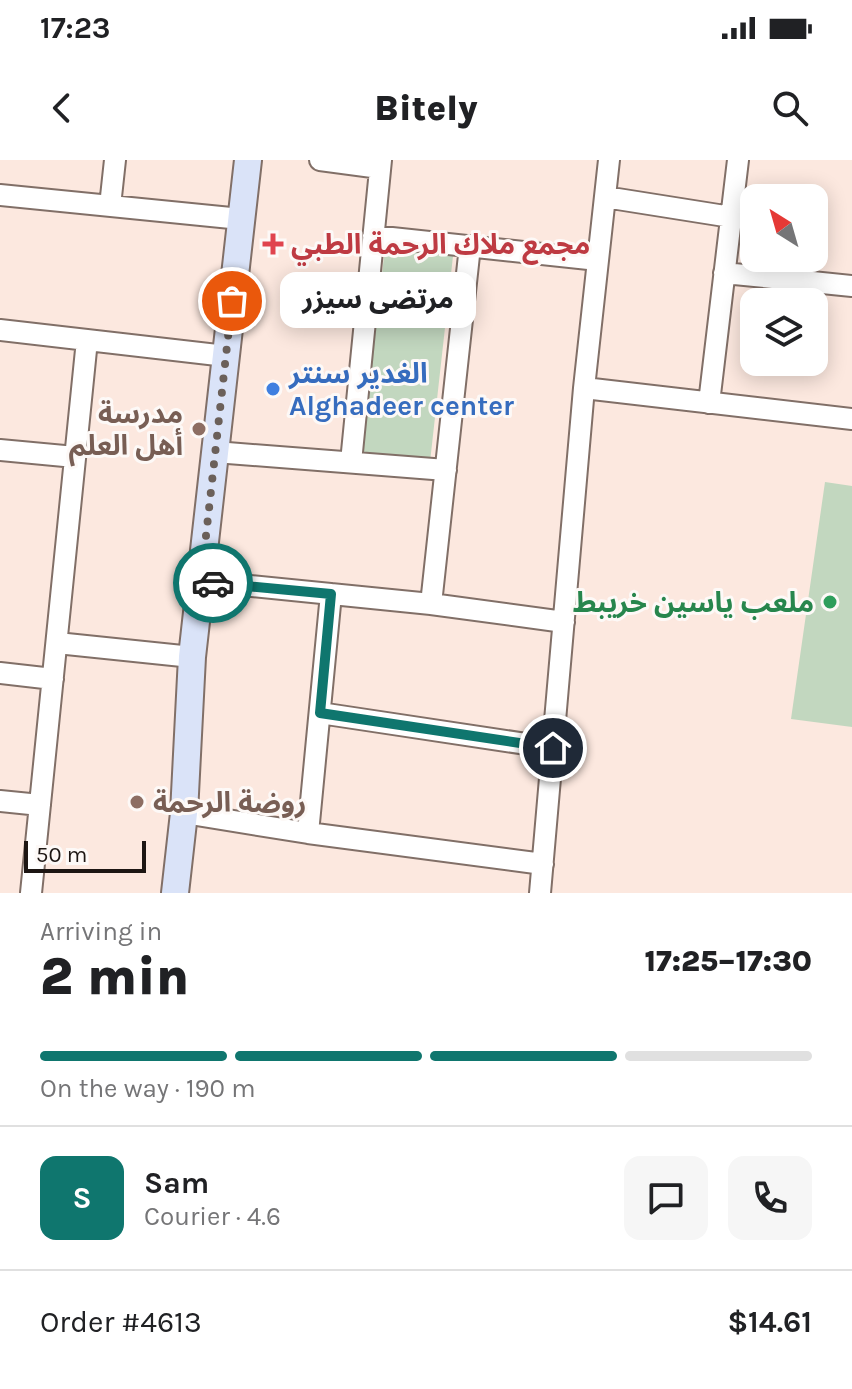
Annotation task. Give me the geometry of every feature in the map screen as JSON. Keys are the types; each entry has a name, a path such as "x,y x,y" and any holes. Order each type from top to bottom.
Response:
{"street":[{"path":"110,206 115,160"},
{"path":"175,893 184,813 192,657 248,160"},
{"path":"320,160 380,164 351,462"},
{"path":"540,893 584,388 609,160"},
{"path":"709,403 738,160"},
{"path":"0,195 241,219"},
{"path":"605,197 731,217"},
{"path":"373,236 598,260"},
{"path":"431,604 470,246"},
{"path":"724,273 852,286 852,273"},
{"path":"0,330 226,356"},
{"path":"31,893 87,340"},
{"path":"584,388 852,419"},
{"path":"0,450 75,457"},
{"path":"215,452 446,470"},
{"path":"201,581 431,604 564,622"},
{"path":"308,833 331,594"},
{"path":"57,643 192,657"},
{"path":"0,673 53,679"},
{"path":"320,713 553,748"},
{"path":"0,801 40,805"},
{"path":"184,813 543,864"}],"green space":[{"path":"385,248 453,256 430,462 361,454"},
{"name":"ملعب ياسين خريبط","path":"825,482 852,486 852,727 791,719"}],"way so far":[{"path":"213,583 201,581 232,301"}],"place":[{"name":"مجمع ملاك الرحمة الطبي","path":"273,244"},
{"name":"مرتضى سيزر","path":"232,301"},
{"name":"الغدير سنتر Alghadeer center","path":"273,389"},
{"name":"مدرسة أهل العلم","path":"199,429"},
{"name":"ملعب ياسين خريبط","path":"830,602"},
{"name":"روضة الرحمة","path":"137,802"}],"route":[{"path":"213,583 331,594 320,713 553,748"}]}
